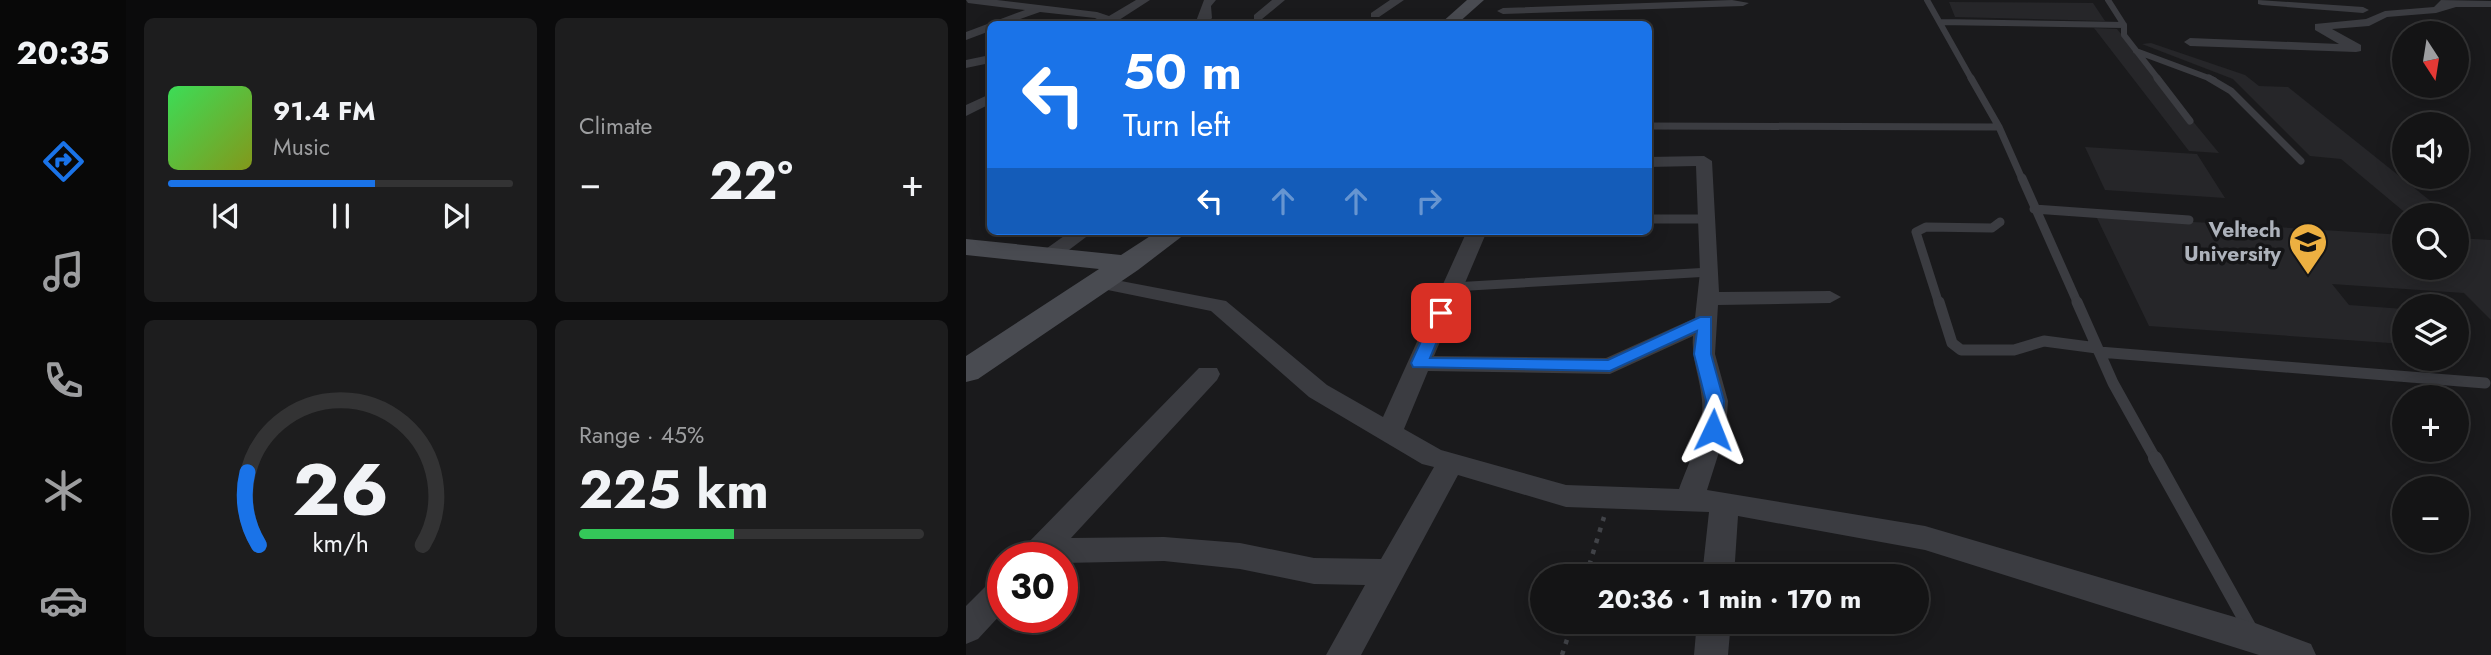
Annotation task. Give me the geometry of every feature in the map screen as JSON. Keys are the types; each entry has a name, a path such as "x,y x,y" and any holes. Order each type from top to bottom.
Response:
{"street":[{"path":"968,0 1097,15 1108,21"},
{"path":"1115,21 1144,0"},
{"path":"1204,21 1206,18 1205,6 1210,0"},
{"path":"1258,17 1279,0"},
{"path":"1375,15 1398,0"},
{"path":"1452,21 1476,0"},
{"path":"2262,2 2375,11 2399,8 2417,0"},
{"path":"966,10 986,3"},
{"path":"2190,42 2356,48 2319,27 2369,22 2385,14 2436,10 2448,3 2491,4"},
{"path":"1503,11 1608,4 1743,4"},
{"path":"1604,21 1608,4"},
{"path":"1005,21 1041,9"},
{"path":"966,36 987,28"},
{"path":"966,64 987,60"},
{"path":"966,111 987,100"},
{"path":"1652,162 1704,161 1710,272 1703,354 1715,401 1713,430 1689,500"},
{"path":"1050,255 1078,235"},
{"path":"970,366 1170,235"},
{"path":"1389,432 1475,235"},
{"path":"966,247 1128,264"},
{"path":"1100,283 1218,306 1318,391 1432,457 1566,496 1725,502 1925,538 2255,638 2299,655"},
{"path":"1419,363 1610,366 1707,310 1830,297"},
{"path":"1049,542 1209,374"},
{"path":"1343,655 1451,462"},
{"path":"1719,564 1725,502"},
{"path":"1078,553 1164,549 1240,556 1314,571 1390,572"},
{"path":"966,629 987,607"},
{"path":"1711,655 1713,634"}],"lane":[{"path":"1927,0 1999,127 2098,350 2255,638"},
{"path":"2108,0 2124,25 2124,35 2190,121"},
{"path":"1940,22 2124,25"},
{"path":"2136,51 2224,86 2301,161"},
{"path":"1652,126 1999,127"},
{"path":"2034,209 2189,220"},
{"path":"1652,219 1707,219"},
{"path":"2000,222 1992,228 1926,227 1916,232 1952,343 1961,350 2014,350 2044,341 2098,350 2485,383"},
{"path":"1452,287 1710,272"}],"path":[{"path":"1590,564 1610,498"},
{"path":"1562,655 1569,634"}],"shaded area":[{"path":"1949,2 2093,3 2105,21 1955,17"},
{"path":"2094,28 2117,29 2219,153 2189,151"},
{"path":"2151,43 2245,75 2259,86 2288,87 2392,170 2392,189 2416,189 2433,203 2394,203 2341,159 2310,156 2233,79 2142,44"},
{"path":"2085,147 2197,154 2225,198 2105,190"},
{"name":"Veltech University","path":"2096,216 2392,234 2392,280 2469,280 2469,239 2491,240 2491,320 2469,298 2469,294 2332,284 2349,305 2392,308 2392,343 2149,326"}],"place":[{"name":"Veltech University","path":"2308,276"}],"route":[{"path":"1441,313 1419,363 1610,366 1706,321 1703,354 1715,401 1713,430"}]}
